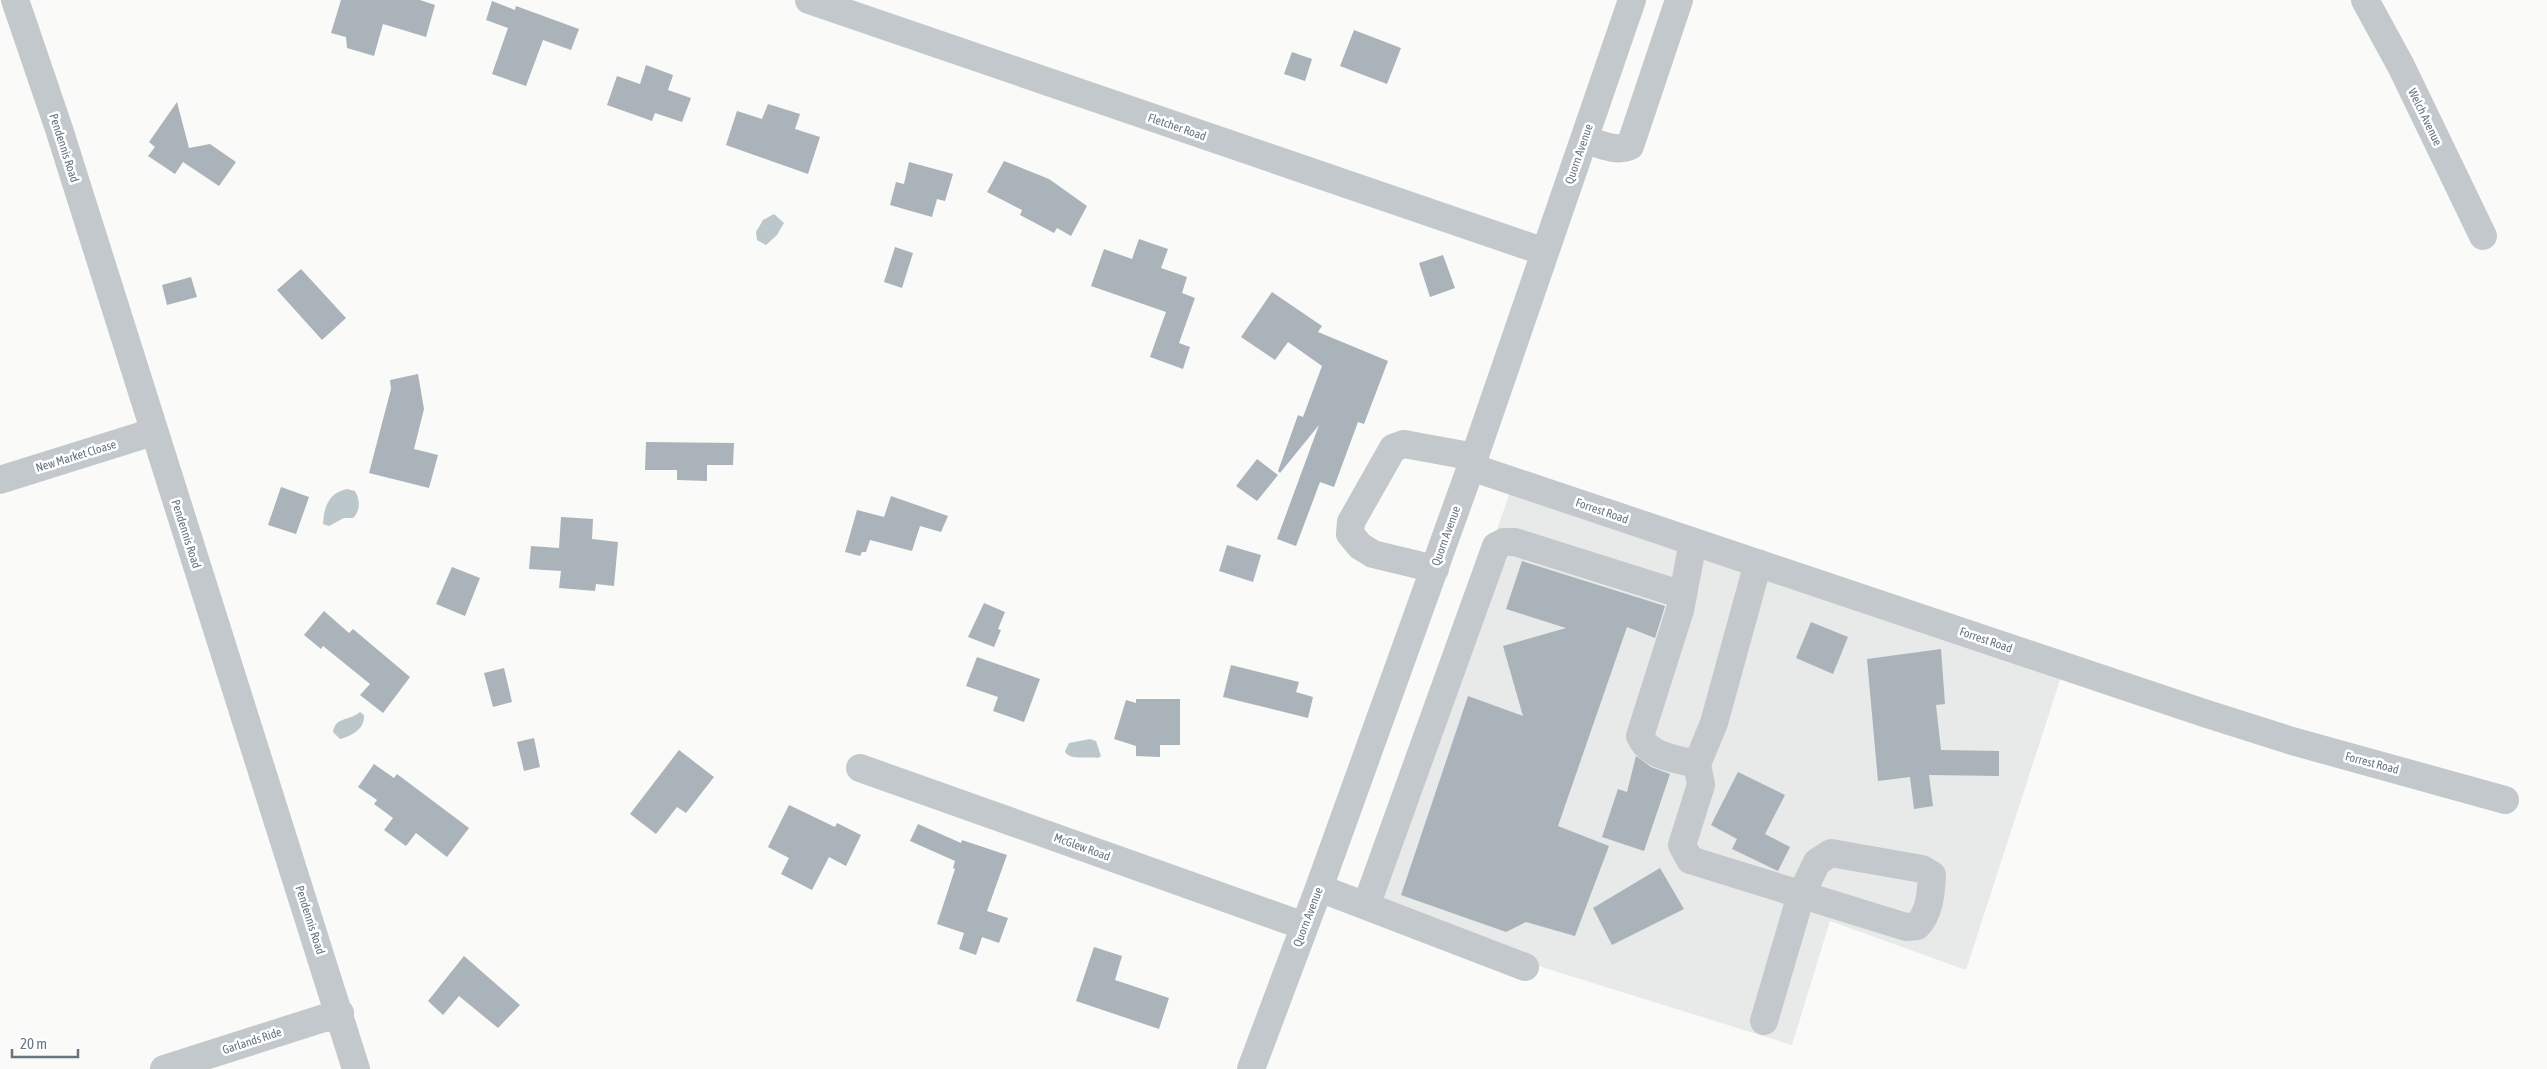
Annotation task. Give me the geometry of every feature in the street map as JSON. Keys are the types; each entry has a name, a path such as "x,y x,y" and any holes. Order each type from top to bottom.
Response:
{"street":[{"name":"Pendennis Road","path":"15,0 59,129 153,432 340,1013 356,1069"},
{"name":"Fletcher Road","path":"809,0 1545,252"},
{"name":"Quorn Avenue","path":"1251,1069 1319,888 1473,462 1632,0"},
{"path":"1584,139 1625,149 1630,146 1679,0"},
{"name":"Welch Avenue","path":"2365,0 2401,66 2483,236"},
{"name":"New Market Cloase","path":"0,480 153,432"},
{"name":"Forrest Road","path":"1434,569 1373,554 1360,546 1350,534 1351,522 1393,448 1404,444 1473,462 1694,542 2292,741 2505,800"},
{"path":"1366,906 1496,546 1504,542 1515,542 1683,596"},
{"path":"1694,542 1683,596 1640,736 1643,743 1656,753 1698,764"},
{"path":"1758,563 1714,723 1698,764 1701,785 1682,846 1690,860 1801,895 1764,1021"},
{"name":"McGlew Road","path":"860,768 1304,926"},
{"path":"1319,888 1525,968"},
{"name":"Garlands Ride","path":"164,1069 340,1013"}],"shaded area":[{"path":"774,214 784,223 777,235 766,245 757,240 756,232 763,220"},
{"path":"347,489 355,491 358,498 359,505 356,515 353,518 344,518 329,526 323,524 326,506 329,501 336,494"},
{"path":"1511,489 2061,677 1966,970 1830,921 1792,1045 1365,912"},
{"path":"360,712 364,715 364,720 357,731 340,739 333,732 340,721"},
{"path":"1090,739 1096,741 1101,756 1098,758 1074,757 1065,751 1069,743"}],"building":[{"path":"341,0 420,0 435,5 426,37 383,24 374,56 347,48 346,37 331,33"},
{"path":"492,1 515,10 516,6 579,29 571,50 543,40 526,86 492,74 508,28 486,20"},
{"path":"1354,30 1401,48 1387,84 1340,66"},
{"path":"1292,52 1312,59 1305,81 1284,74"},
{"path":"646,65 673,75 668,90 691,98 682,122 655,113 652,121 607,105 617,76 640,84"},
{"path":"177,102 189,148 210,144 236,162 219,186 183,162 175,174 148,156 155,147 149,142"},
{"path":"768,104 800,114 795,129 820,137 808,174 726,145 737,111 762,119"},
{"path":"1004,161 1049,179 1087,206 1071,236 1057,228 1054,233 1020,215 1022,210 987,192"},
{"path":"909,162 953,174 945,201 937,199 932,217 890,205 896,182 904,184"},
{"path":"1139,239 1168,249 1161,268 1187,277 1182,293 1195,298 1179,343 1190,347 1183,369 1150,357 1166,312 1091,286 1104,249 1132,259"},
{"path":"895,247 913,253 902,288 884,282"},
{"path":"1443,255 1455,288 1430,297 1419,263"},
{"path":"301,269 346,318 322,340 277,290"},
{"path":"191,277 197,297 167,305 162,285"},
{"path":"1272,292 1322,326 1318,332 1388,361 1364,424 1358,422 1334,487 1320,482 1296,546 1277,539 1319,425 1280,473 1278,471 1298,415 1303,417 1322,366 1288,342 1275,360 1241,337"},
{"path":"418,374 424,409 414,449 438,455 429,488 369,473 391,389 390,380"},
{"path":"646,442 734,443 733,465 707,465 707,481 677,480 677,470 645,470"},
{"path":"1257,459 1278,475 1257,501 1236,486"},
{"path":"281,487 309,497 296,534 268,525"},
{"path":"891,496 948,516 941,532 920,526 912,551 870,540 866,552 862,552 860,556 845,552 857,510 884,517"},
{"path":"561,517 593,519 592,539 618,542 614,586 596,584 595,591 559,588 561,571 529,569 531,546 559,548"},
{"path":"1227,545 1261,555 1253,582 1219,571"},
{"path":"1522,561 1665,606 1655,638 1627,627 1558,826 1609,846 1575,936 1526,922 1506,932 1401,895 1468,696 1523,716 1503,646 1566,628 1506,609"},
{"path":"452,567 480,578 465,616 436,604"},
{"path":"984,603 1005,612 998,629 1001,630 994,647 968,637"},
{"path":"324,611 349,633 353,629 410,677 383,713 360,695 370,684 323,646 321,649 304,635"},
{"path":"1811,622 1848,637 1833,674 1796,658"},
{"path":"1941,649 1945,704 1936,705 1941,750 1999,751 1999,776 1929,775 1933,806 1914,809 1910,777 1878,781 1867,659"},
{"path":"977,657 1040,679 1024,722 993,711 998,697 966,686"},
{"path":"1231,665 1299,682 1296,692 1313,697 1308,718 1223,697"},
{"path":"504,668 512,702 493,707 484,673"},
{"path":"1136,699 1180,699 1180,745 1160,745 1160,757 1136,756 1136,746 1114,739 1126,700 1136,703"},
{"path":"534,738 540,767 524,771 517,742"},
{"path":"679,750 714,777 686,813 677,807 656,834 630,814"},
{"path":"1636,756 1651,767 1670,774 1644,851 1602,837 1618,789 1627,792"},
{"path":"374,764 394,778 397,774 469,828 447,857 416,833 406,846 384,830 393,818 374,804 377,800 358,787"},
{"path":"1738,772 1785,795 1765,834 1790,847 1778,871 1732,849 1737,839 1711,825"},
{"path":"789,805 835,827 837,823 861,835 846,866 829,857 812,890 781,874 789,858 768,847"},
{"path":"918,824 961,843 962,840 1007,855 987,911 1008,918 999,943 982,937 976,955 959,949 964,933 937,924 955,869 953,868 955,861 910,841"},
{"path":"1660,868 1684,909 1612,945 1593,908"},
{"path":"1094,947 1122,956 1115,980 1169,998 1159,1029 1076,1001"},
{"path":"464,956 520,1005 498,1028 459,996 443,1015 428,1001"}]}
